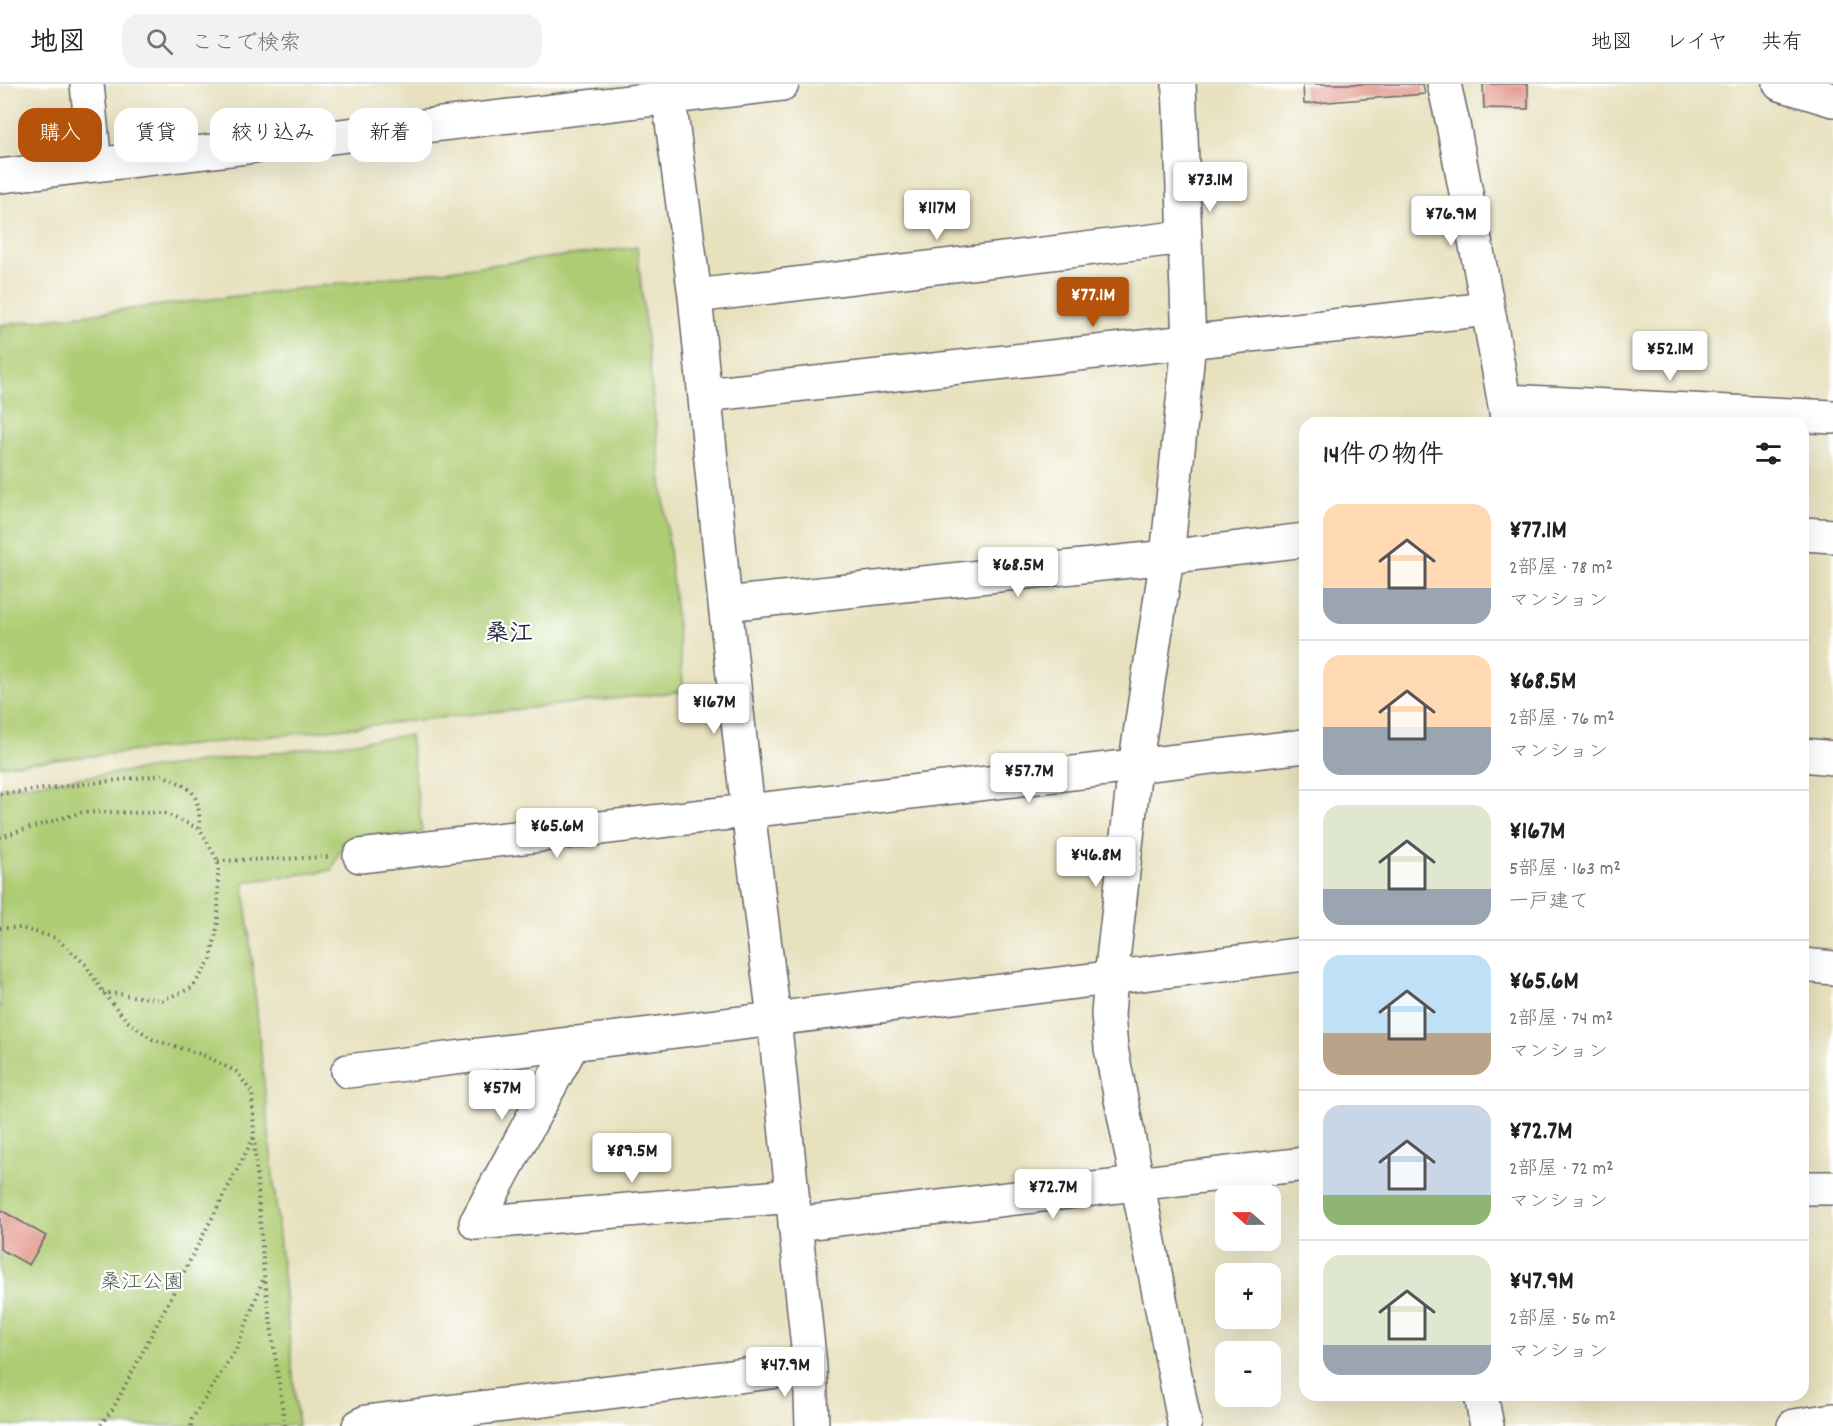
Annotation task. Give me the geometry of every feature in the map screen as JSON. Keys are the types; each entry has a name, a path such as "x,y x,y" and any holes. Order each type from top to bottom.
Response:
{"street":[{"path":"87,84 94,165"},
{"path":"0,176 668,91 782,84"},
{"path":"1179,84 1189,343 1167,557 1136,767 1108,1015 1111,1048 1185,1426"},
{"path":"1444,84 1506,412 1833,417"},
{"path":"1780,84 1833,100"},
{"path":"668,91 695,296 725,604 774,1018 810,1367 812,1426"},
{"path":"695,296 1185,237"},
{"path":"705,395 1488,309"},
{"path":"1809,534 1833,536"},
{"path":"725,604 1299,541"},
{"path":"360,856 1299,747"},
{"path":"1809,755 1833,758"},
{"path":"348,1071 1299,955"},
{"path":"1809,966 1833,968"},
{"path":"573,1043 477,1223 794,1210 1137,1184 1299,1165"},
{"path":"1809,1188 1833,1188"},
{"path":"359,1426 366,1422 810,1367"},
{"path":"1483,1401 1487,1426"}],"path":[{"path":"0,794 162,775 187,786 198,801 200,829 218,861 218,922 211,959 192,988 162,1000 104,992"},
{"path":"0,837 82,812 164,813 200,829"},
{"path":"218,861 360,856"},
{"path":"0,928 21,928 56,938 85,964 127,1021 152,1039 203,1055 237,1072 252,1093 264,1275 285,1426"},
{"path":"100,1426 114,1407 254,1137"},
{"path":"191,1426 192,1419 238,1346 264,1275"}],"green space":[{"path":"637,247 684,691 0,766 0,325"},
{"name":"桑江公園","path":"410,735 422,832 343,844 332,870 244,882 298,1426 0,1426 0,788"}],"building":[{"path":"1303,84 1423,84 1425,94 1304,104"},
{"path":"1483,84 1528,84 1528,109 1484,108"},
{"path":"1,1210 46,1236 29,1265 0,1249"}],"district":[{"name":"桑江","path":"509,635"}]}
